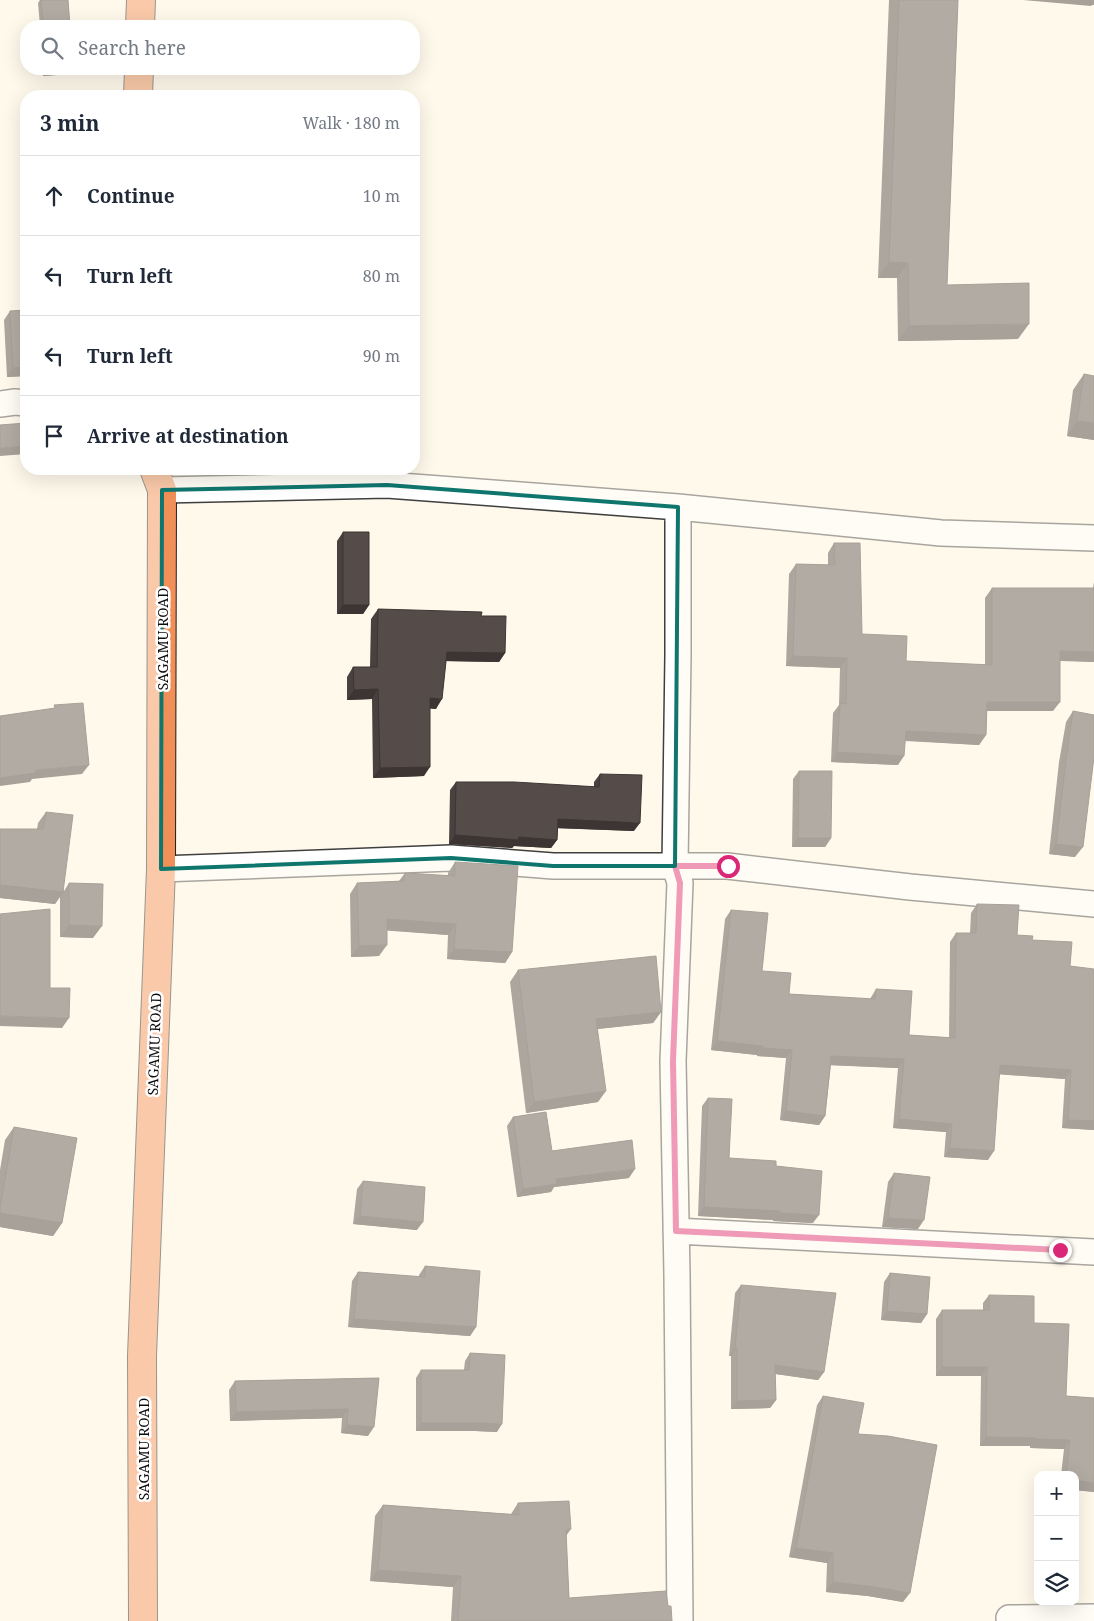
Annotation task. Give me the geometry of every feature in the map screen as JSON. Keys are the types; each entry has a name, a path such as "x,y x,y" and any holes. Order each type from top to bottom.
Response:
{"highway":[{"path":"140,20 141,0"},
{"path":"138,90 139,75"},
{"name":"SAGAMU ROAD","path":"143,1621 142,1356 161,869 158,480"}],"street":[{"path":"0,404 20,402"},
{"path":"158,480 387,485 678,507 940,533 1094,538"},
{"path":"678,507 675,866 680,883 673,1061 680,1621"},
{"path":"161,869 451,858 553,866 728,866 1094,904"},
{"path":"676,1231 1094,1252"},
{"path":"1009,1618 1094,1617"}],"highlighted area":[{"path":"387,485 678,507 675,866 553,866 451,858 161,869 162,490"}],"building":[{"path":"41,0 68,0 70,20 43,20"},
{"path":"899,0 958,0 947,285 1029,283 1029,324 909,326 908,263 889,262"},
{"path":"20,310 20,367 13,368 10,311"},
{"path":"1084,374 1094,376 1094,423 1077,421"},
{"path":"20,423 20,446 0,448 0,425"},
{"path":"343,532 369,532 369,605 343,605"},
{"path":"834,543 860,543 862,634 907,636 906,661 992,665 992,588 1094,588 1094,652 1060,651 1060,702 987,702 986,735 906,731 904,756 837,752 840,703 846,704 847,658 793,656 796,564 835,565"},
{"path":"378,609 482,612 481,616 506,616 505,653 447,652 442,699 430,698 430,767 380,768 378,689 354,690 353,667 377,667"},
{"path":"83,703 89,765 36,770 36,773 0,778 0,716 55,708 54,705"},
{"path":"1073,711 1094,715 1094,757 1083,847 1056,844"},
{"path":"799,771 832,771 831,838 798,838"},
{"path":"600,774 642,775 640,823 558,819 557,840 519,837 518,840 455,835 456,782 514,782 599,787"},
{"path":"46,812 73,815 63,892 0,885 0,829 43,829"},
{"path":"455,862 518,866 512,952 454,949 456,924 387,919 387,945 359,946 357,883 404,881 405,873 455,876"},
{"path":"69,883 103,884 102,926 69,925"},
{"path":"977,904 1019,905 1017,935 1033,936 1032,940 1072,942 1070,966 1094,969 1094,1121 1068,1120 1071,1070 1000,1065 994,1151 950,1148 952,1124 899,1119 904,1059 831,1056 825,1116 786,1111 792,1050 717,1041 731,910 768,913 762,971 791,973 789,994 875,999 876,989 912,991 909,1035 955,1038 956,933 976,933"},
{"path":"50,909 50,988 70,988 69,1018 0,1016 0,914"},
{"path":"656,956 661,1012 596,1019 606,1091 534,1102 518,970"},
{"path":"708,1098 732,1099 729,1158 776,1161 776,1166 822,1171 819,1215 704,1207"},
{"path":"546,1112 552,1151 632,1140 635,1169 556,1179 557,1184 523,1189 513,1117"},
{"path":"14,1127 77,1138 62,1223 0,1213"},
{"path":"894,1173 930,1177 924,1220 888,1218"},
{"path":"363,1181 425,1187 423,1222 360,1216"},
{"path":"425,1266 480,1271 476,1327 354,1319 358,1272 425,1277"},
{"path":"890,1273 930,1277 927,1314 887,1311"},
{"path":"741,1285 836,1293 824,1372 775,1365 776,1400 737,1401 737,1348 735,1348"},
{"path":"989,1295 1034,1296 1034,1323 1069,1324 1066,1396 1094,1398 1094,1483 1079,1481 1079,1471 1066,1471 1070,1440 986,1437 987,1367 942,1367 942,1310 989,1310"},
{"path":"470,1353 505,1355 502,1424 421,1423 421,1370 469,1370"},
{"path":"379,1378 374,1427 347,1425 348,1409 236,1412 235,1381"},
{"path":"823,1396 864,1403 858,1434 888,1436 937,1445 910,1593 833,1582 833,1553 796,1548"},
{"path":"569,1501 571,1529 566,1530 569,1598 666,1591 668,1606 671,1606 672,1621 458,1621 461,1576 378,1570 383,1505 519,1515 518,1503"}],"route":[{"path":"728,866 675,866 680,883 673,1061 676,1231 1060,1250"}]}
